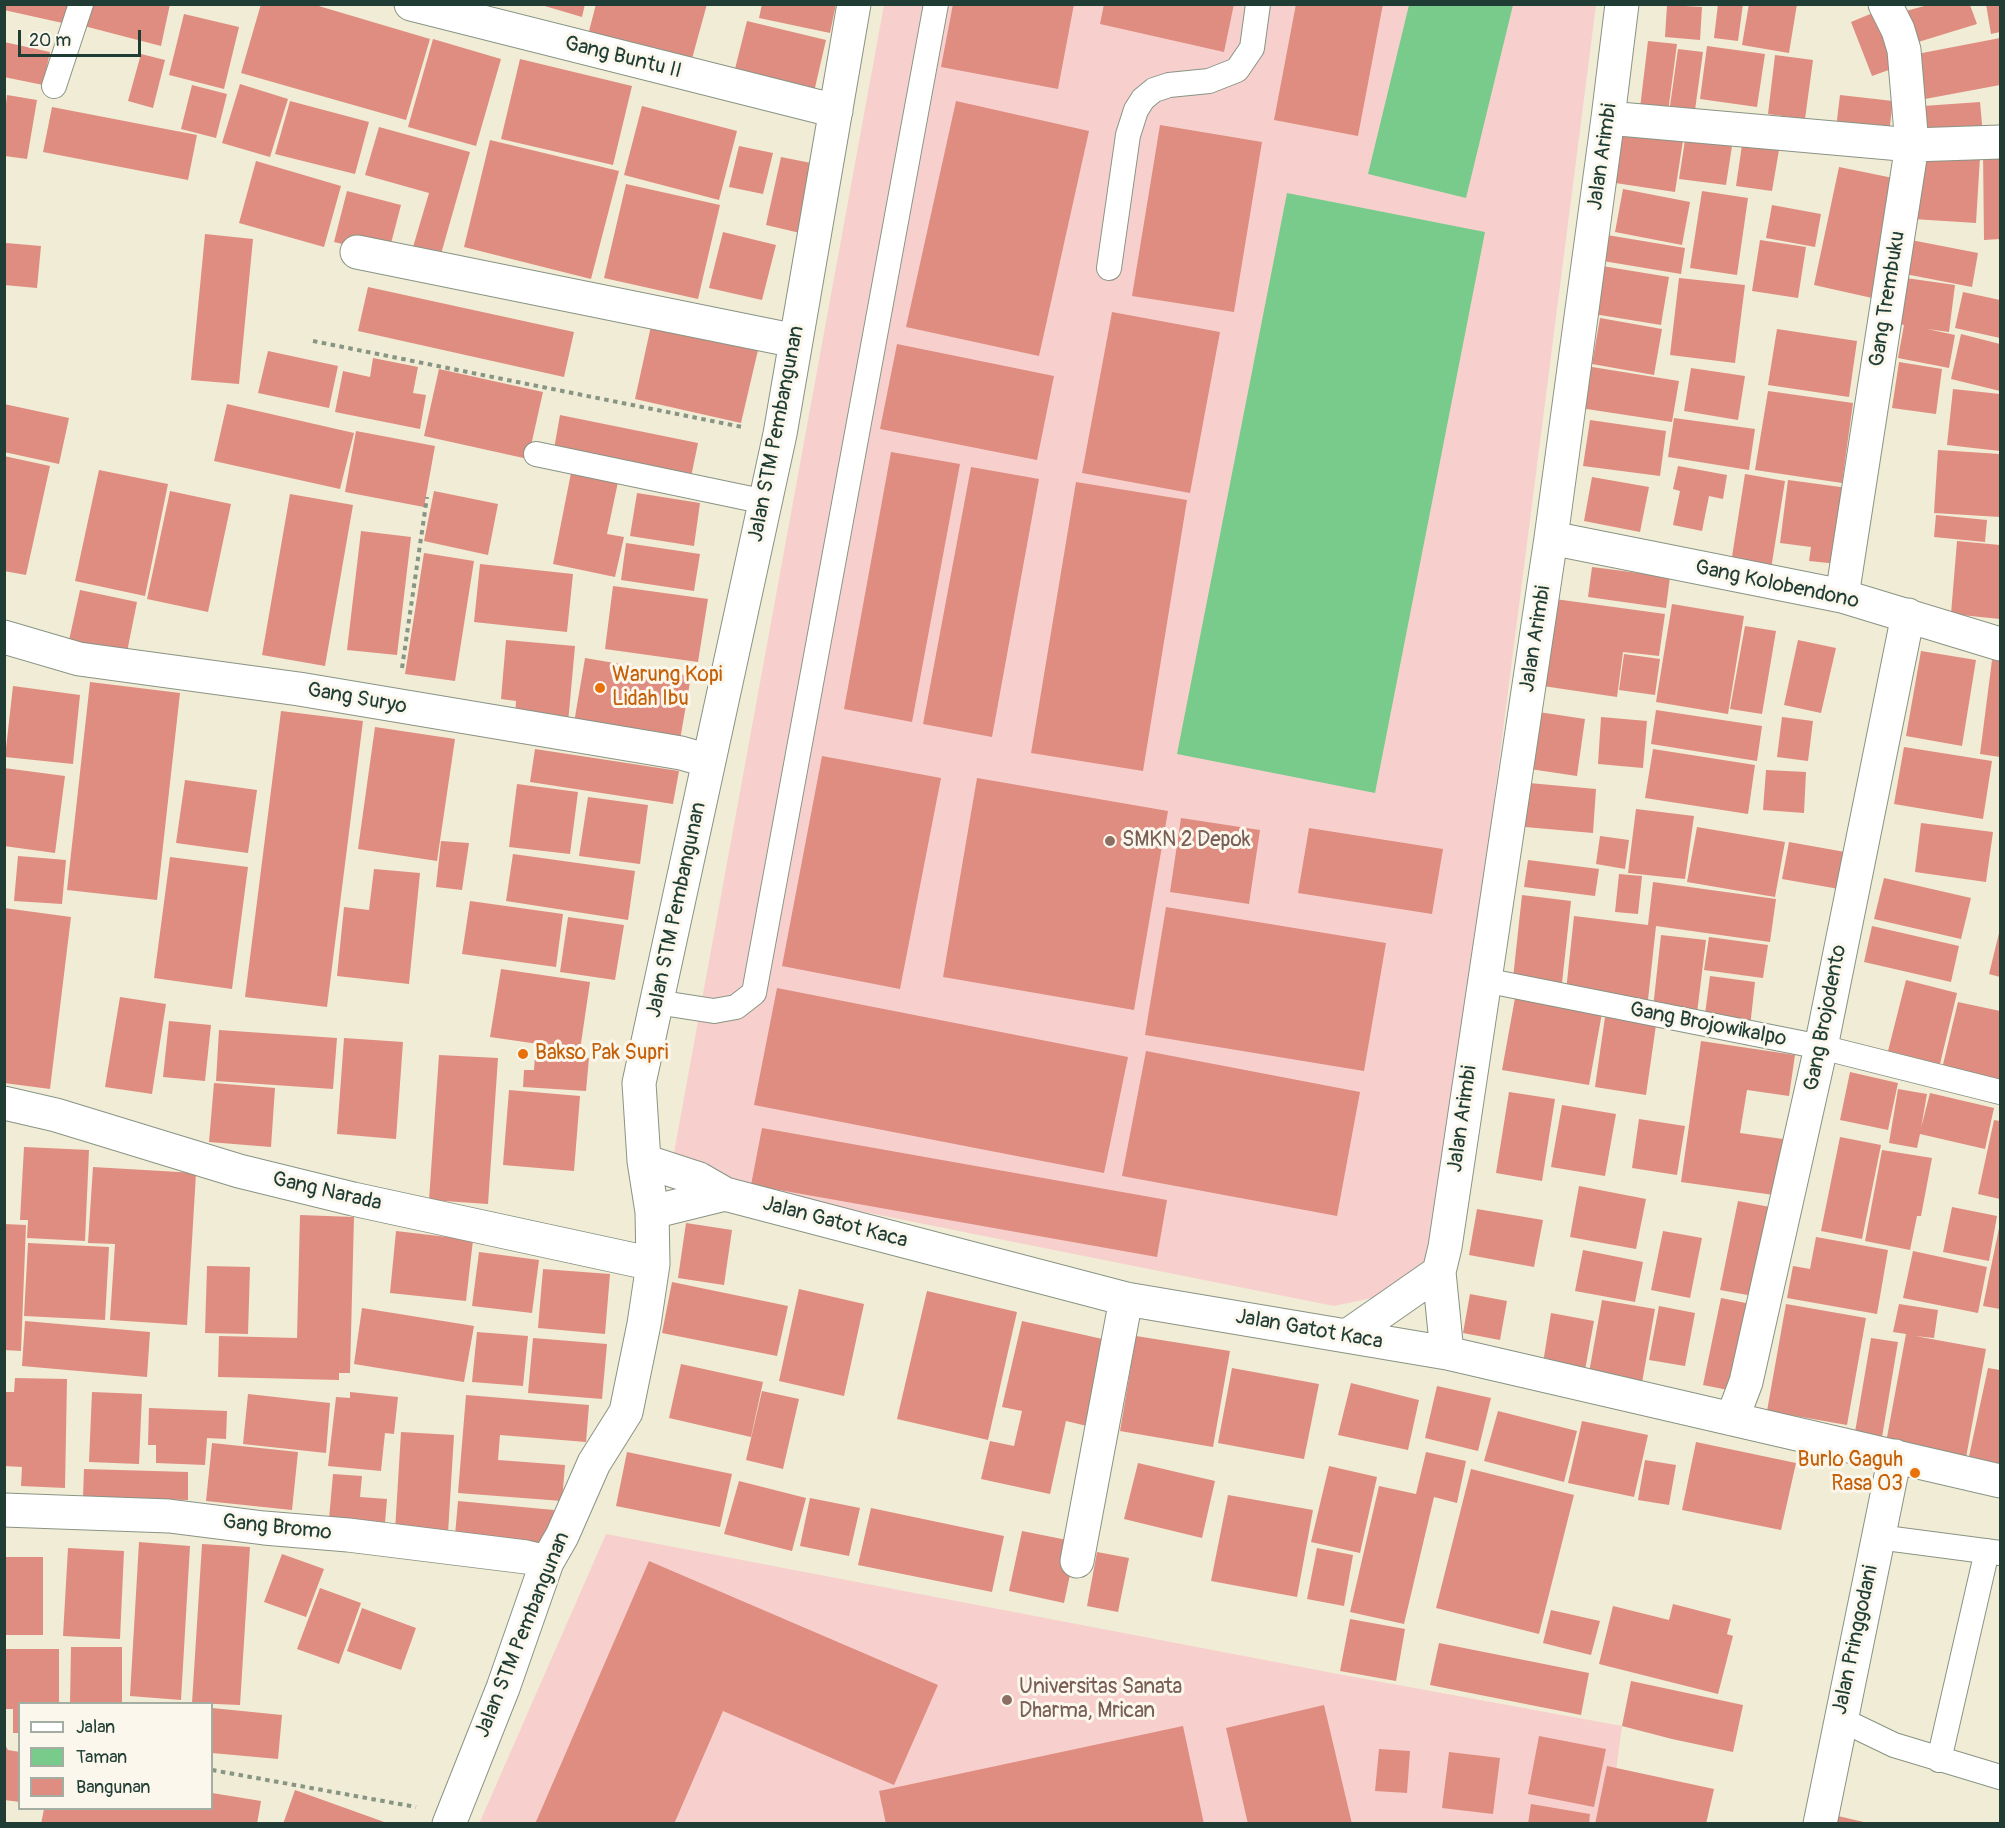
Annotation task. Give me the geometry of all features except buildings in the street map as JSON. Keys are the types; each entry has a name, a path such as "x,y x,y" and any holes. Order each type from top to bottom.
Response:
{"street":[{"name":"Gang Buntu II","path":"411,4 836,111"},
{"name":"Jalan STM Pembangunan","path":"450,1819 503,1688 548,1562 594,1463 626,1412 644,1324 653,1264 651,1212 644,1161 639,1083 780,434 854,4"},
{"name":"Jalan Arimbi","path":"1447,1353 1439,1272 1551,538 1622,4"},
{"name":"Gang Trembuku","path":"1842,596 1912,145 1904,50 1886,4"},
{"path":"1608,118 1912,145 2001,142"},
{"path":"357,252 796,341"},
{"name":"Gang Kolobendono","path":"1551,538 1842,596 2001,644"},
{"name":"Gang Brojodento","path":"1732,1419 1746,1382 1821,1047 1908,615"},
{"name":"Gang Suryo","path":"4,637 79,658 298,688 669,751 709,762"},
{"name":"Gang Narada","path":"4,1103 56,1115 239,1171 353,1199 653,1264"},
{"name":"Jalan Gatot Kaca","path":"644,1161 699,1179 725,1194 1126,1299 1447,1353 2001,1481"},
{"name":"Jalan Gatot Kaca","path":"651,1212 725,1194"},
{"path":"1347,1336 1439,1272"},
{"path":"1077,1561 1126,1299"},
{"name":"Jalan Pringgodani","path":"1820,1824 1895,1456"},
{"name":"Gang Bromo","path":"4,1510 169,1516 264,1528 384,1539 526,1557 548,1562"}],"lane":[{"path":"54,86 81,4"},
{"path":"656,1002 714,1011 736,1007 754,993 936,4"},
{"path":"1109,268 1128,135 1136,110 1143,99 1154,90 1169,85 1209,81 1237,70 1252,48 1258,4"},
{"path":"536,454 766,502"},
{"name":"Gang Brojowikalpo","path":"1484,980 1821,1047 2001,1092"},
{"path":"1878,1537 1994,1552 1939,1760"},
{"path":"1840,1719 1894,1745 2001,1777"}],"path":[{"path":"314,341 780,434"},
{"path":"402,672 427,497"},
{"path":"213,1770 450,1819"}],"shaded area":[{"name":"SMKN 2 Depok","path":"884,5 1596,5 1444,1191 1426,1259 1409,1280 1381,1296 1334,1306 744,1188 673,1158"},
{"name":"Universitas Sanata Dharma, Mrican","path":"606,1534 1622,1726 1609,1823 479,1824"}],"green space":[{"path":"1409,5 1513,5 1466,198 1368,174"},
{"path":"1287,193 1485,232 1375,793 1177,754"}],"place":[{"name":"Warung Kopi Lidah Ibu","path":"600,688"},
{"name":"SMKN 2 Depok","path":"1110,841"},
{"name":"Bakso Pak Supri","path":"523,1054"},
{"name":"Burlo Gaguh Rasa 03","path":"1915,1473"},
{"name":"Universitas Sanata Dharma, Mrican","path":"1007,1700"}]}
